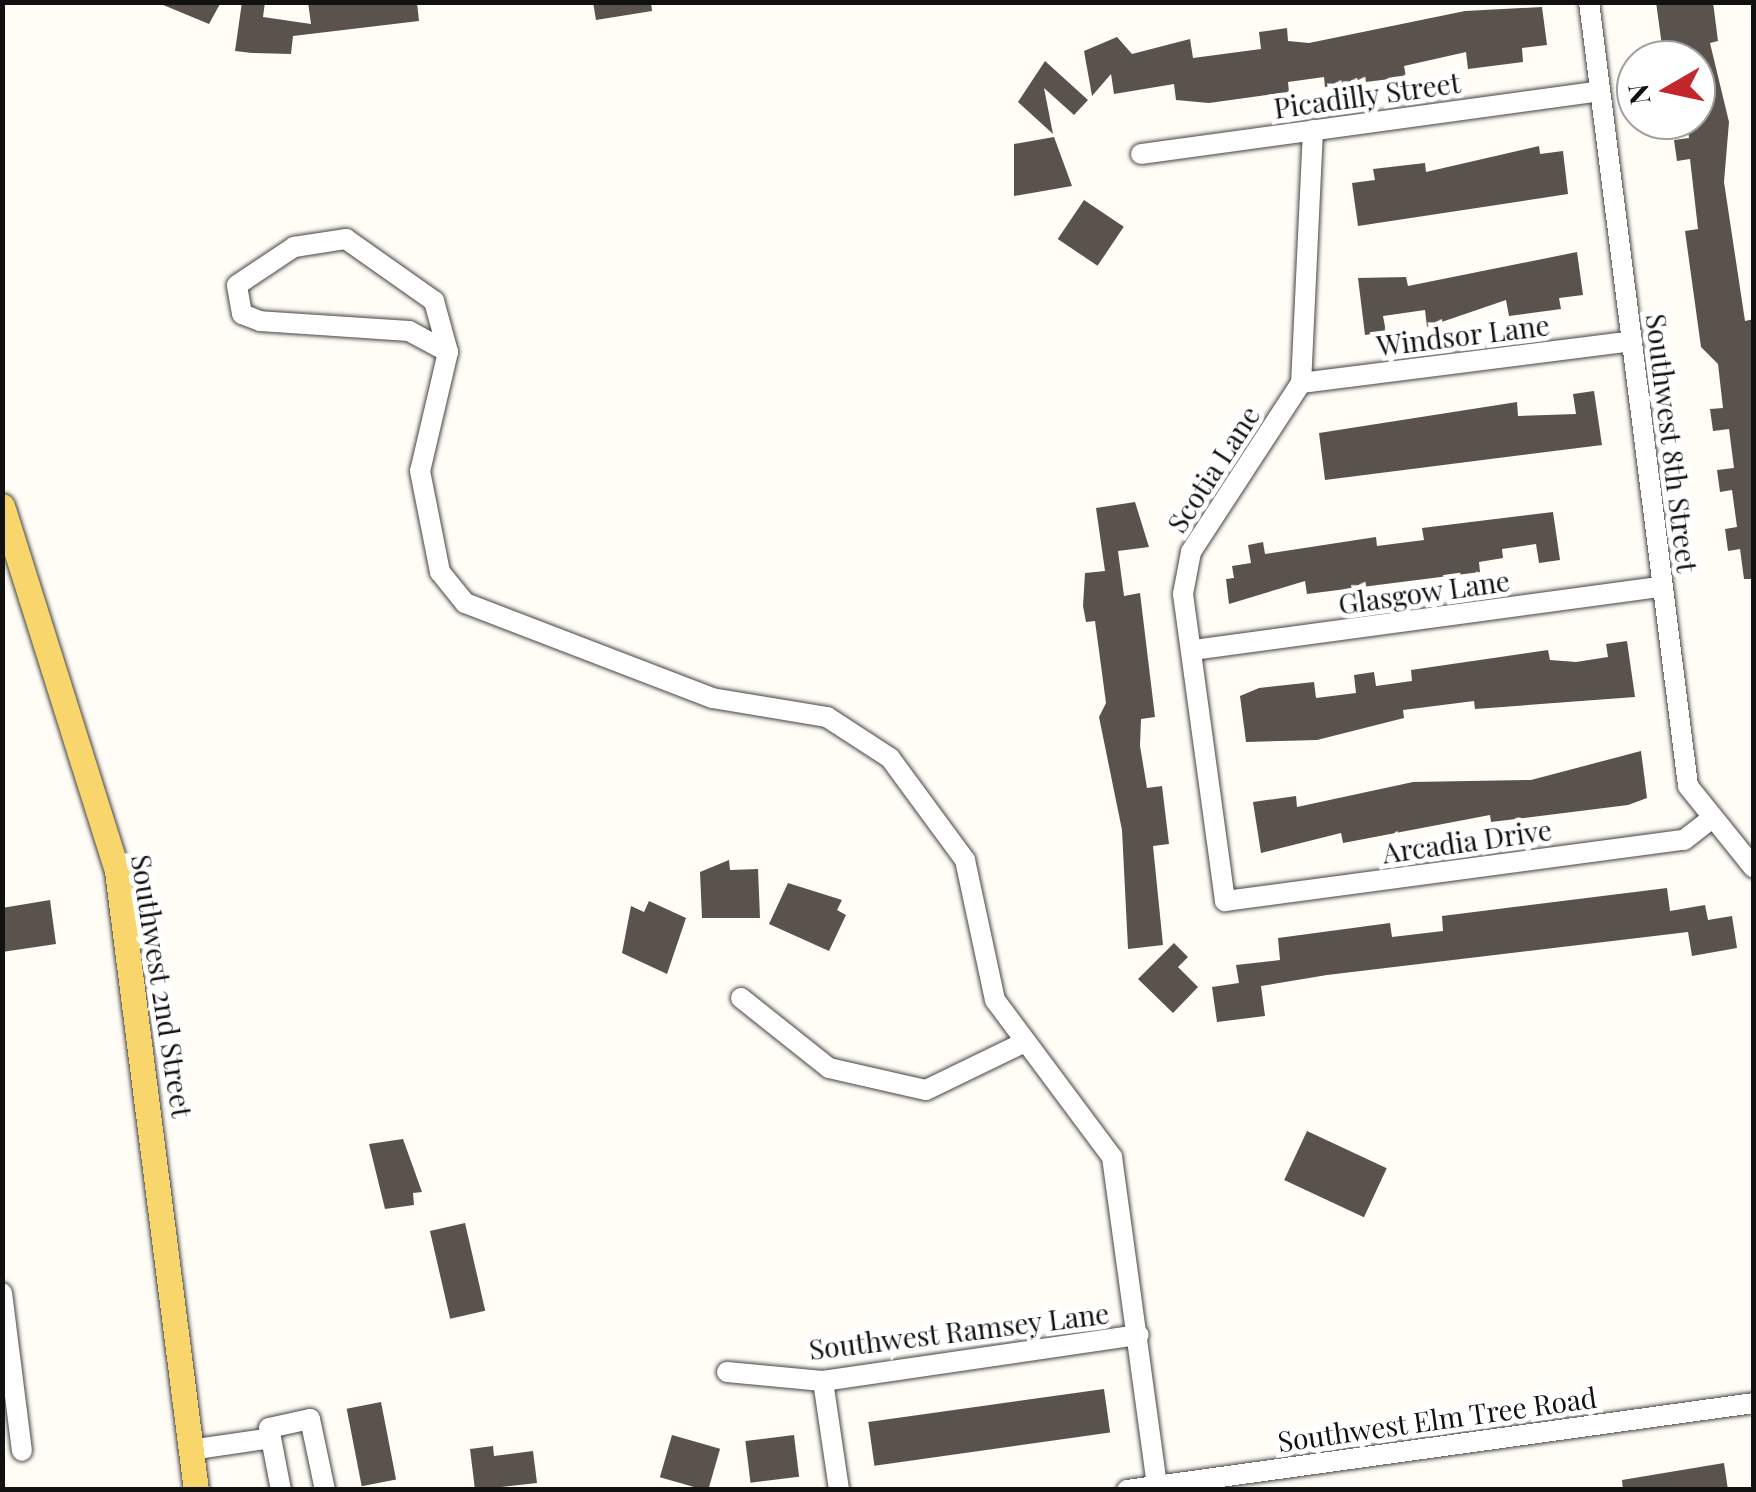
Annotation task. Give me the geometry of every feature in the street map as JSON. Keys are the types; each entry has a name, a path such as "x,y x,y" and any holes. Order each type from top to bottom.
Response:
{"main road":[{"name":"Southwest 2nd Street","path":"2,506 116,870 196,1490"}],"street":[{"name":"Southwest 8th Street","path":"1588,2 1688,786 1710,820 1754,868"},
{"name":"Picadilly Street","path":"1140,154 1600,91"},
{"path":"1301,384 1313,130"},
{"path":"448,352 376,326 260,321 242,314 236,285 294,247 346,239 434,301 448,352 420,471 440,572 465,603 712,698 827,717 890,758 966,860 995,1000 1021,1044 1112,1157 1139,1336 1156,1486"},
{"name":"Windsor Lane","path":"1301,384 1632,341"},
{"name":"Scotia Lane","path":"1225,901 1183,594 1191,552 1301,384"},
{"name":"Glasgow Lane","path":"1193,650 1662,588"},
{"name":"Arcadia Drive","path":"1225,901 1684,840 1710,820"},
{"path":"742,998 829,1068 926,1090 1021,1044"},
{"path":"2,1294 22,1452"},
{"name":"Southwest Ramsey Lane","path":"727,1372 823,1380 1139,1336"},
{"path":"823,1380 839,1490"},
{"name":"Southwest Elm Tree Road","path":"1127,1490 1754,1403"},
{"path":"281,1490 270,1428 310,1419 325,1490"},
{"path":"190,1450 272,1438"}],"building":[{"path":"156,2 221,2 209,24"},
{"path":"242,2 265,2 263,17 311,24 308,2 417,2 419,21 293,36 291,54 252,53 235,51"},
{"path":"593,2 651,2 652,11 596,20"},
{"path":"1656,2 1713,2 1718,41 1661,40"},
{"path":"1542,7 1547,45 1522,48 1523,62 1468,69 1466,52 1404,66 1406,77 1325,87 1324,77 1288,82 1289,92 1209,103 1176,100 1174,84 1114,94 1111,74 1092,96 1084,51 1117,37 1132,54 1190,39 1193,58 1261,49 1259,32 1287,28 1288,41 1309,43 1465,11"},
{"path":"1045,61 1088,100 1074,115 1044,88 1053,134 1018,102"},
{"path":"1716,68 1729,122 1724,182 1745,321 1754,319 1754,579 1744,579 1740,549 1728,551 1725,529 1737,527 1732,490 1720,492 1717,470 1734,468 1729,429 1713,431 1710,409 1723,408 1718,364 1701,347 1685,231 1698,229 1690,159 1677,161 1674,140 1716,140"},
{"path":"1054,137 1072,186 1014,196 1014,144"},
{"path":"1539,146 1540,154 1563,151 1568,194 1358,226 1352,183 1375,180 1373,169 1425,163 1426,172"},
{"path":"1084,200 1124,227 1098,266 1058,239"},
{"path":"1577,252 1583,295 1559,298 1561,309 1509,316 1506,300 1427,327 1425,310 1383,316 1386,332 1365,335 1358,278 1406,277 1408,286"},
{"path":"1594,391 1602,445 1325,480 1319,433 1517,402 1518,416 1576,414 1573,394"},
{"path":"1135,502 1149,547 1118,551 1124,596 1140,593 1155,717 1141,719 1140,746 1147,788 1162,786 1169,844 1153,846 1163,945 1128,949 1122,830 1099,717 1106,703 1095,621 1086,622 1083,606 1085,573 1105,571 1096,508"},
{"path":"1553,512 1560,560 1539,563 1536,544 1502,549 1503,558 1479,562 1480,572 1307,594 1305,581 1229,604 1226,579 1234,578 1232,566 1251,563 1248,545 1263,542 1265,554 1376,537 1377,546 1424,540 1422,528"},
{"path":"1627,641 1635,697 1475,709 1474,701 1403,710 1404,718 1317,740 1246,742 1240,696 1259,688 1314,682 1316,698 1356,693 1354,675 1374,672 1376,686 1412,681 1411,670 1548,650 1550,660 1576,662 1608,657 1606,644"},
{"path":"1641,751 1647,798 1628,805 1491,822 1490,815 1343,843 1341,833 1261,853 1253,802 1296,796 1297,807 1413,782 1531,780"},
{"path":"729,860 730,870 758,869 760,918 702,918 700,872"},
{"path":"788,883 842,900 837,910 846,915 829,951 769,924"},
{"path":"1667,888 1670,911 1705,905 1708,920 1732,916 1737,948 1692,956 1688,932 1327,975 1261,986 1265,1016 1217,1022 1212,987 1239,983 1236,965 1280,960 1278,938 1390,923 1392,937 1443,931 1442,916"},
{"path":"50,900 56,944 2,952 2,908"},
{"path":"649,901 686,918 667,974 622,953 631,906 644,912"},
{"path":"1174,943 1188,957 1178,967 1198,987 1173,1013 1138,979"},
{"path":"1307,1131 1387,1168 1364,1217 1284,1180"},
{"path":"403,1139 422,1192 413,1193 414,1205 385,1209 369,1144"},
{"path":"465,1223 485,1311 450,1319 430,1231"},
{"path":"1104,1389 1110,1433 874,1466 868,1422"},
{"path":"381,1402 396,1480 362,1486 347,1409"},
{"path":"672,1435 720,1449 708,1490 660,1477"},
{"path":"794,1435 799,1477 750,1483 745,1441"},
{"path":"493,1446 494,1456 533,1451 537,1483 475,1490 470,1449"},
{"path":"1724,1463 1728,1490 1623,1490 1622,1480"}]}
